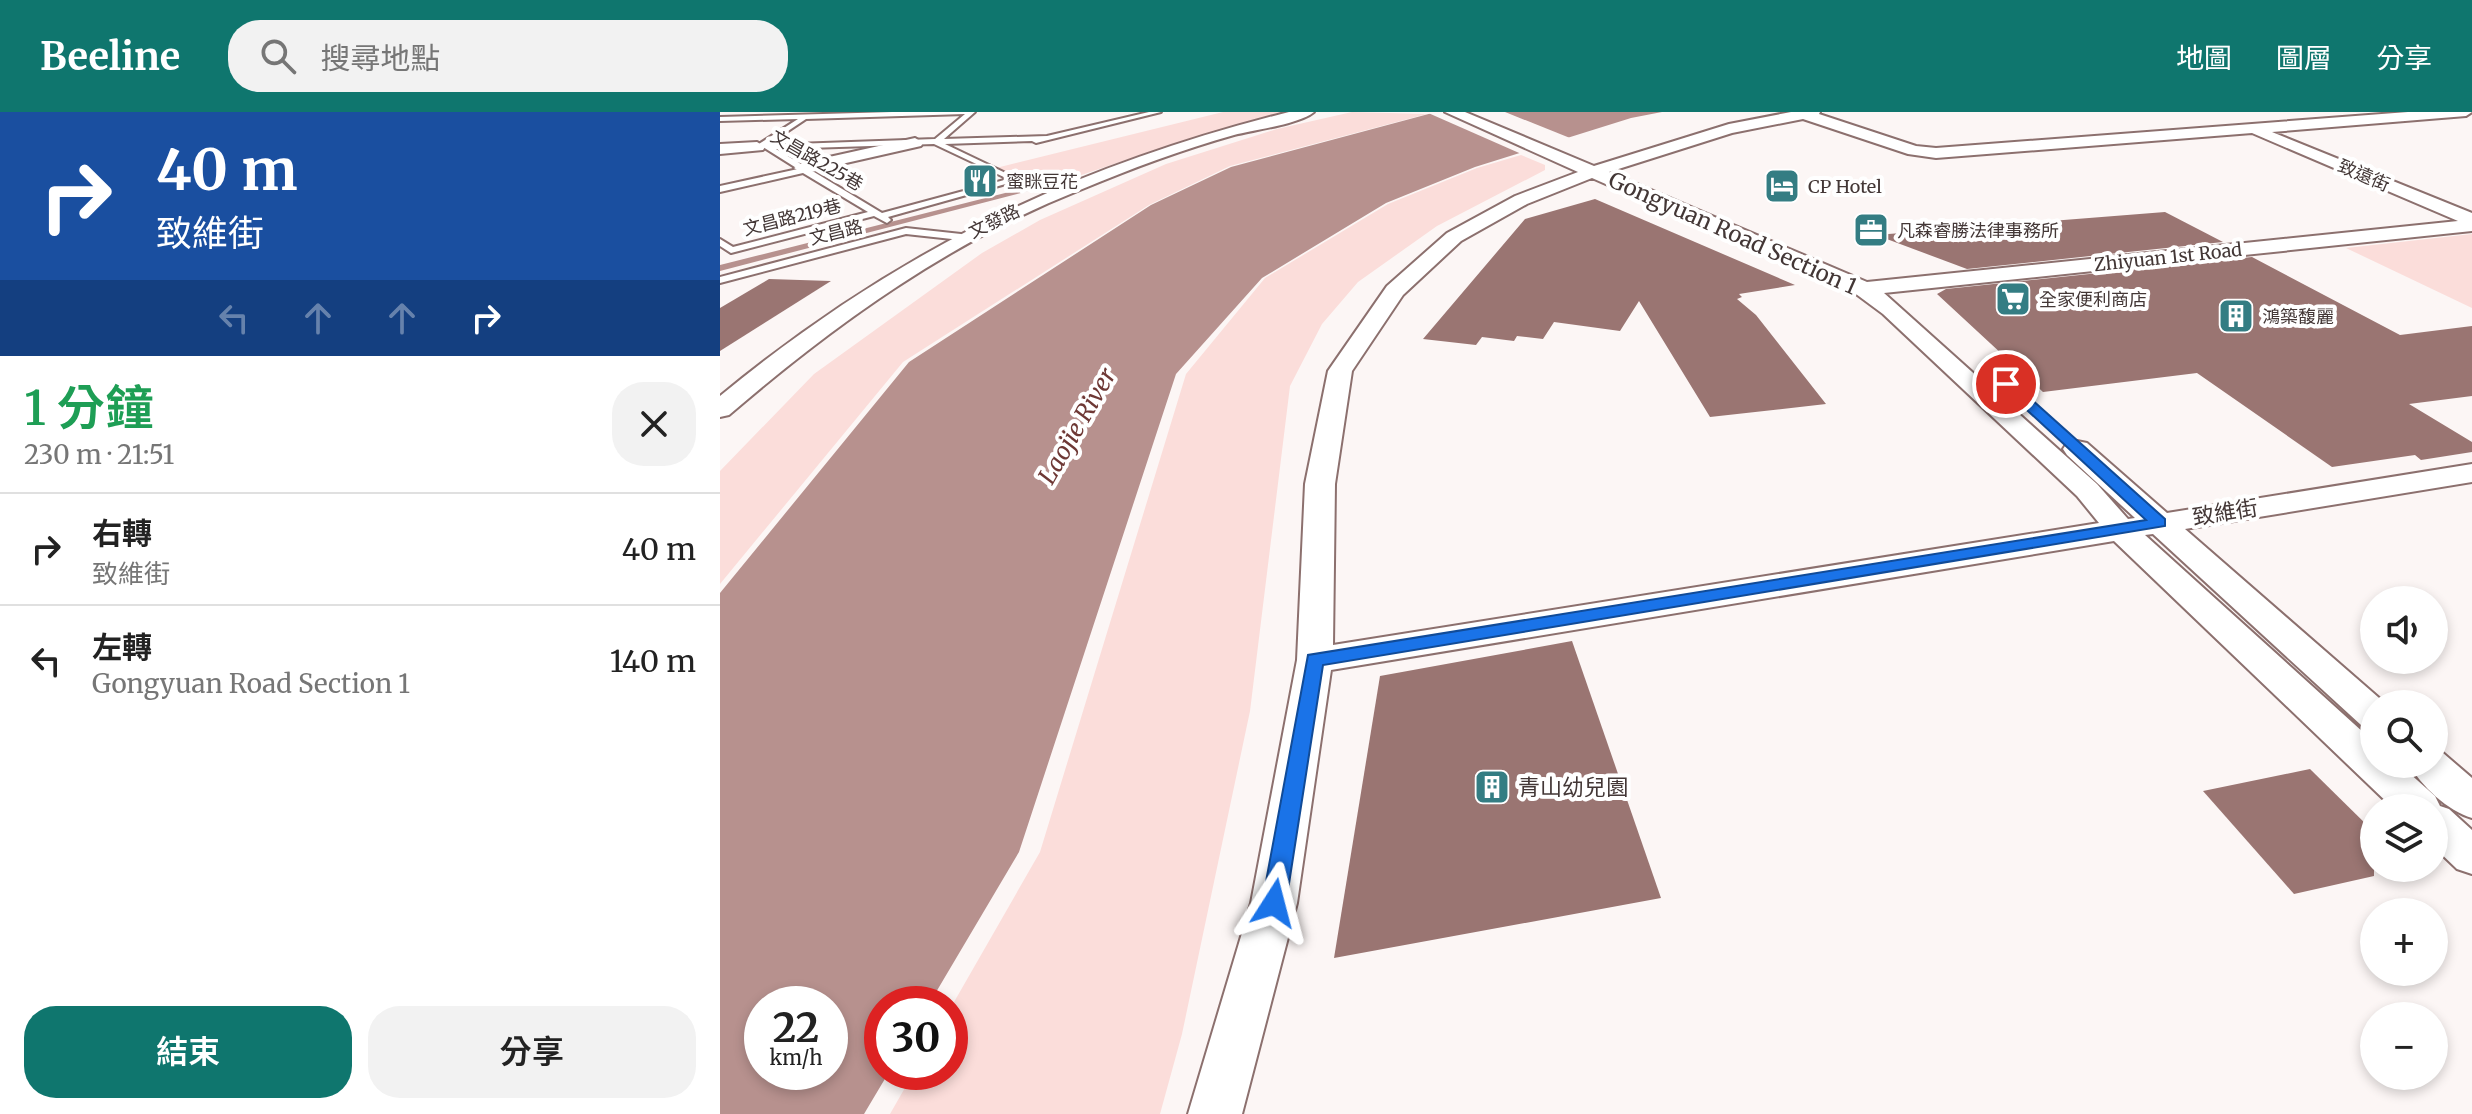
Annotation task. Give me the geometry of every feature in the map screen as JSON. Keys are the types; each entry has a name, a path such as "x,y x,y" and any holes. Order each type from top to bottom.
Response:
{"street":[{"name":"文發路","path":"720,409 772,362 853,305 961,237 1109,169 1231,130 1307,112"},
{"path":"1452,112 1588,163"},
{"path":"1479,112 1588,163"},
{"path":"1215,1114 1274,903 1315,660 1320,484 1340,371 1395,291 1454,237 1588,163 1809,113 1914,151 1936,153 2466,112"},
{"name":"致遠街","path":"2255,130 2472,223"},
{"path":"803,169 915,143"},
{"path":"720,149 763,147"},
{"name":"Gongyuan Road Section 1","path":"1588,163 1851,262 1898,285 2360,702"},
{"name":"Gongyuan Road Section 1","path":"1588,163 1864,289 1891,309 2087,490 2119,528 2405,794"},
{"name":"Zhiyuan 1st Road","path":"1864,289 2472,223"},
{"name":"致維街","path":"1315,660 2472,473"},
{"path":"2445,778 2472,802"},
{"path":"2448,834 2472,856"}],"lane":[{"path":"720,119 969,112"},
{"path":"936,142 969,112"},
{"path":"999,149 1158,112"},
{"name":"文昌路225巷","path":"806,117 763,147 906,231"},
{"path":"763,147 1046,138"},
{"path":"877,214 1016,180 936,142"},
{"path":"968,157 984,153"},
{"path":"720,189 803,169"},
{"name":"文昌路219巷","path":"720,242 731,250 877,214"},
{"name":"文昌路","path":"720,280 906,231 961,237"}],"shaded area":[{"path":"1223,112 1282,112 1170,145 1040,189 996,168"},
{"path":"1352,112 1427,114 1230,166 1149,205 903,362 720,584 720,471 814,374 982,253 1040,220 1166,164 1277,129"},
{"path":"1521,155 1545,165 1545,170 1437,226 1358,282 1322,324 1290,386 1250,711 1182,1034 1160,1114 890,1114 904,1090 968,1090 968,986 963,986 1040,852 1186,374 1265,278 1388,204 1477,168"},
{"path":"2472,234 2472,308 2346,248"}],"water":[{"name":"Laojie River","path":"1436,112 1662,112 1631,118 1475,167 1386,203 1262,278 1176,374 1019,852 940,986 864,986 864,1090 878,1090 864,1114 720,1114 720,593 909,362 1151,205 1231,167"}],"pier":[{"path":"1426,112 1505,112 1575,140 1526,156"}],"building":[{"path":"1595,199 1795,285 1739,294 1742,297 1737,299 1756,315 1826,404 1710,417 1639,301 1620,331 1554,322 1543,339 1517,336 1514,341 1482,337 1476,345 1423,339 1525,219"},
{"path":"2165,212 2223,242 1967,269 1876,235"},
{"path":"2252,257 2400,335 2472,326 2472,396 2409,404 2472,442 2472,452 2421,460 2415,455 2332,467 2197,373 2043,392 1937,294 1946,289"},
{"path":"769,279 831,281 720,351 720,308"},
{"name":"青山幼兒園","path":"1572,641 1661,898 1334,958 1380,676"},
{"path":"2310,769 2360,818 2360,879 2294,894 2203,791"}],"waterway":[{"path":"720,268 1032,189"}],"place":[{"name":"蜜眯豆花","path":"980,181"},
{"name":"CP Hotel","path":"1782,186"},
{"name":"凡森睿勝法律事務所","path":"1871,230"},
{"name":"全家便利商店","path":"2013,299"},
{"name":"鴻築馥麗","path":"2236,316"},
{"name":"青山幼兒園","path":"1492,787"}],"route":[{"path":"1274,903 1315,660 2159,523 2006,384"}]}
